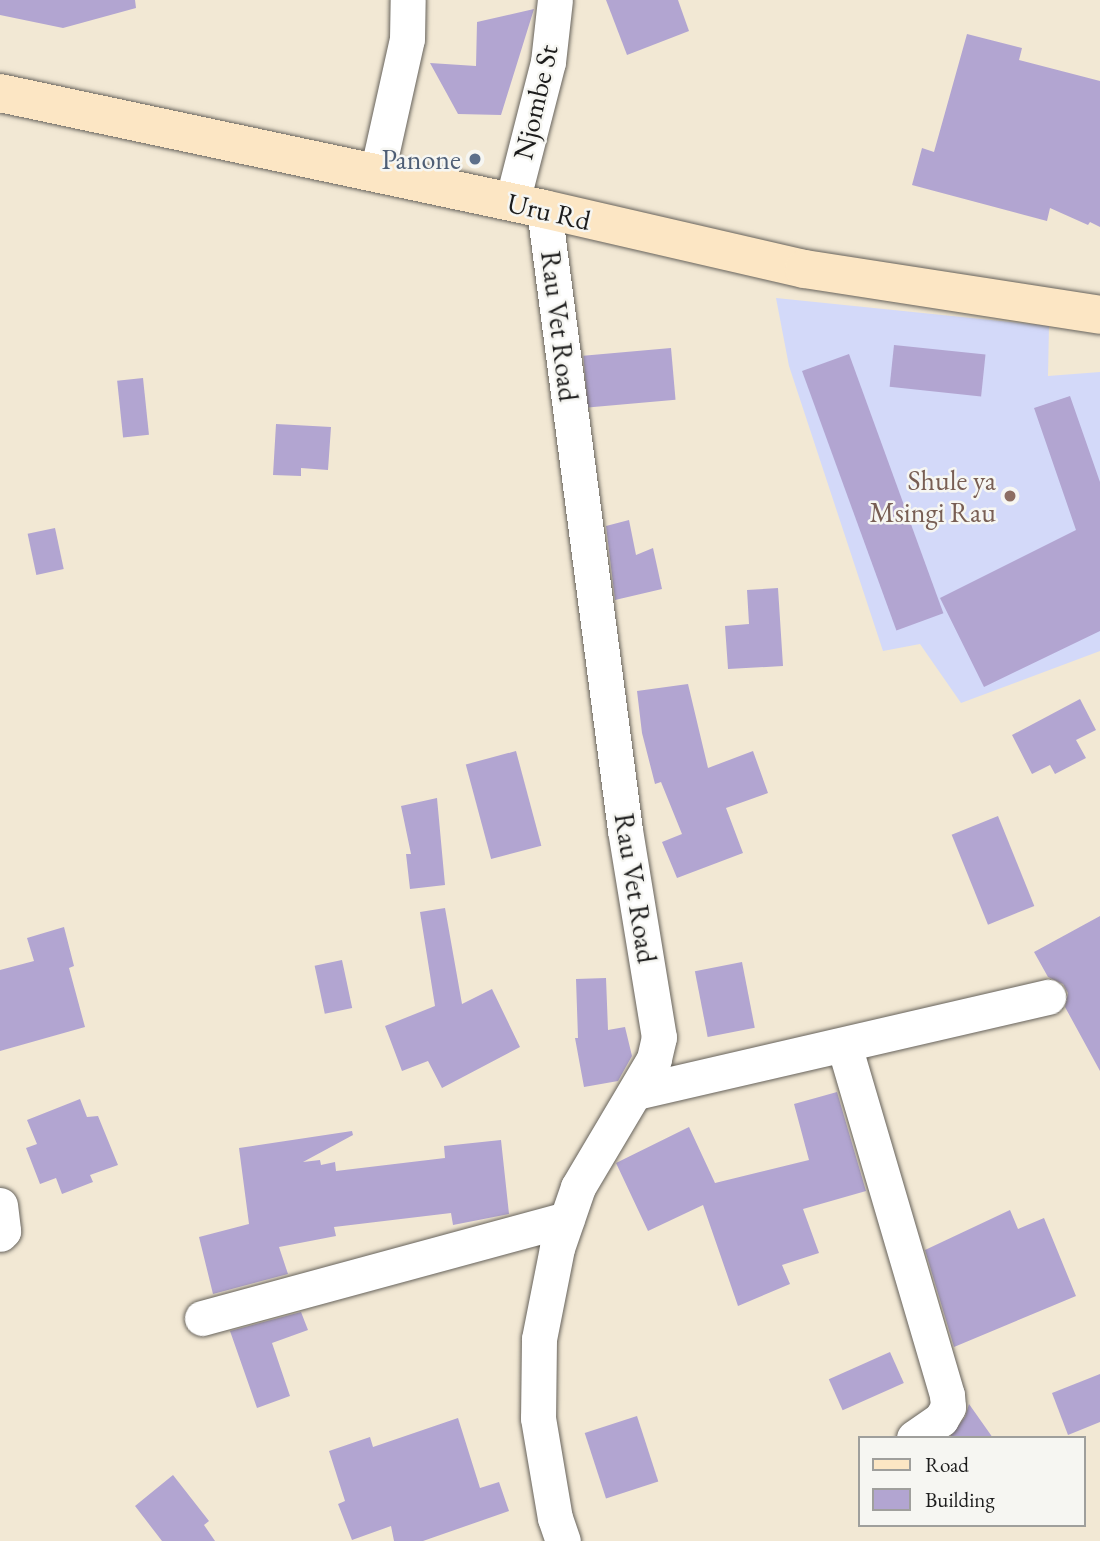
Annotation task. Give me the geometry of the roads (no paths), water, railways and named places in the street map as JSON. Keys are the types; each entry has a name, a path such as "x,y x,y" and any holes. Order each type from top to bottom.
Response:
{"street":[{"path":"377,173 407,39 408,0"},
{"name":"Njombe St","path":"528,206 555,0"},
{"name":"Uru Rd","path":"0,93 528,206 804,269 1100,315"},
{"name":"Rau Vet Road","path":"528,206 659,1037 654,1059 578,1187 557,1248 539,1339 538,1418 555,1518 563,1541"},
{"path":"636,1092 1048,998"},
{"path":"844,1045 947,1395 948,1407 941,1419 917,1436"},
{"path":"0,1205 3,1231 0,1234"},
{"path":"202,1318 567,1219"}],"place":[{"name":"Panone","path":"475,159"},
{"name":"Shule ya Msingi Rau","path":"1010,496"}]}
